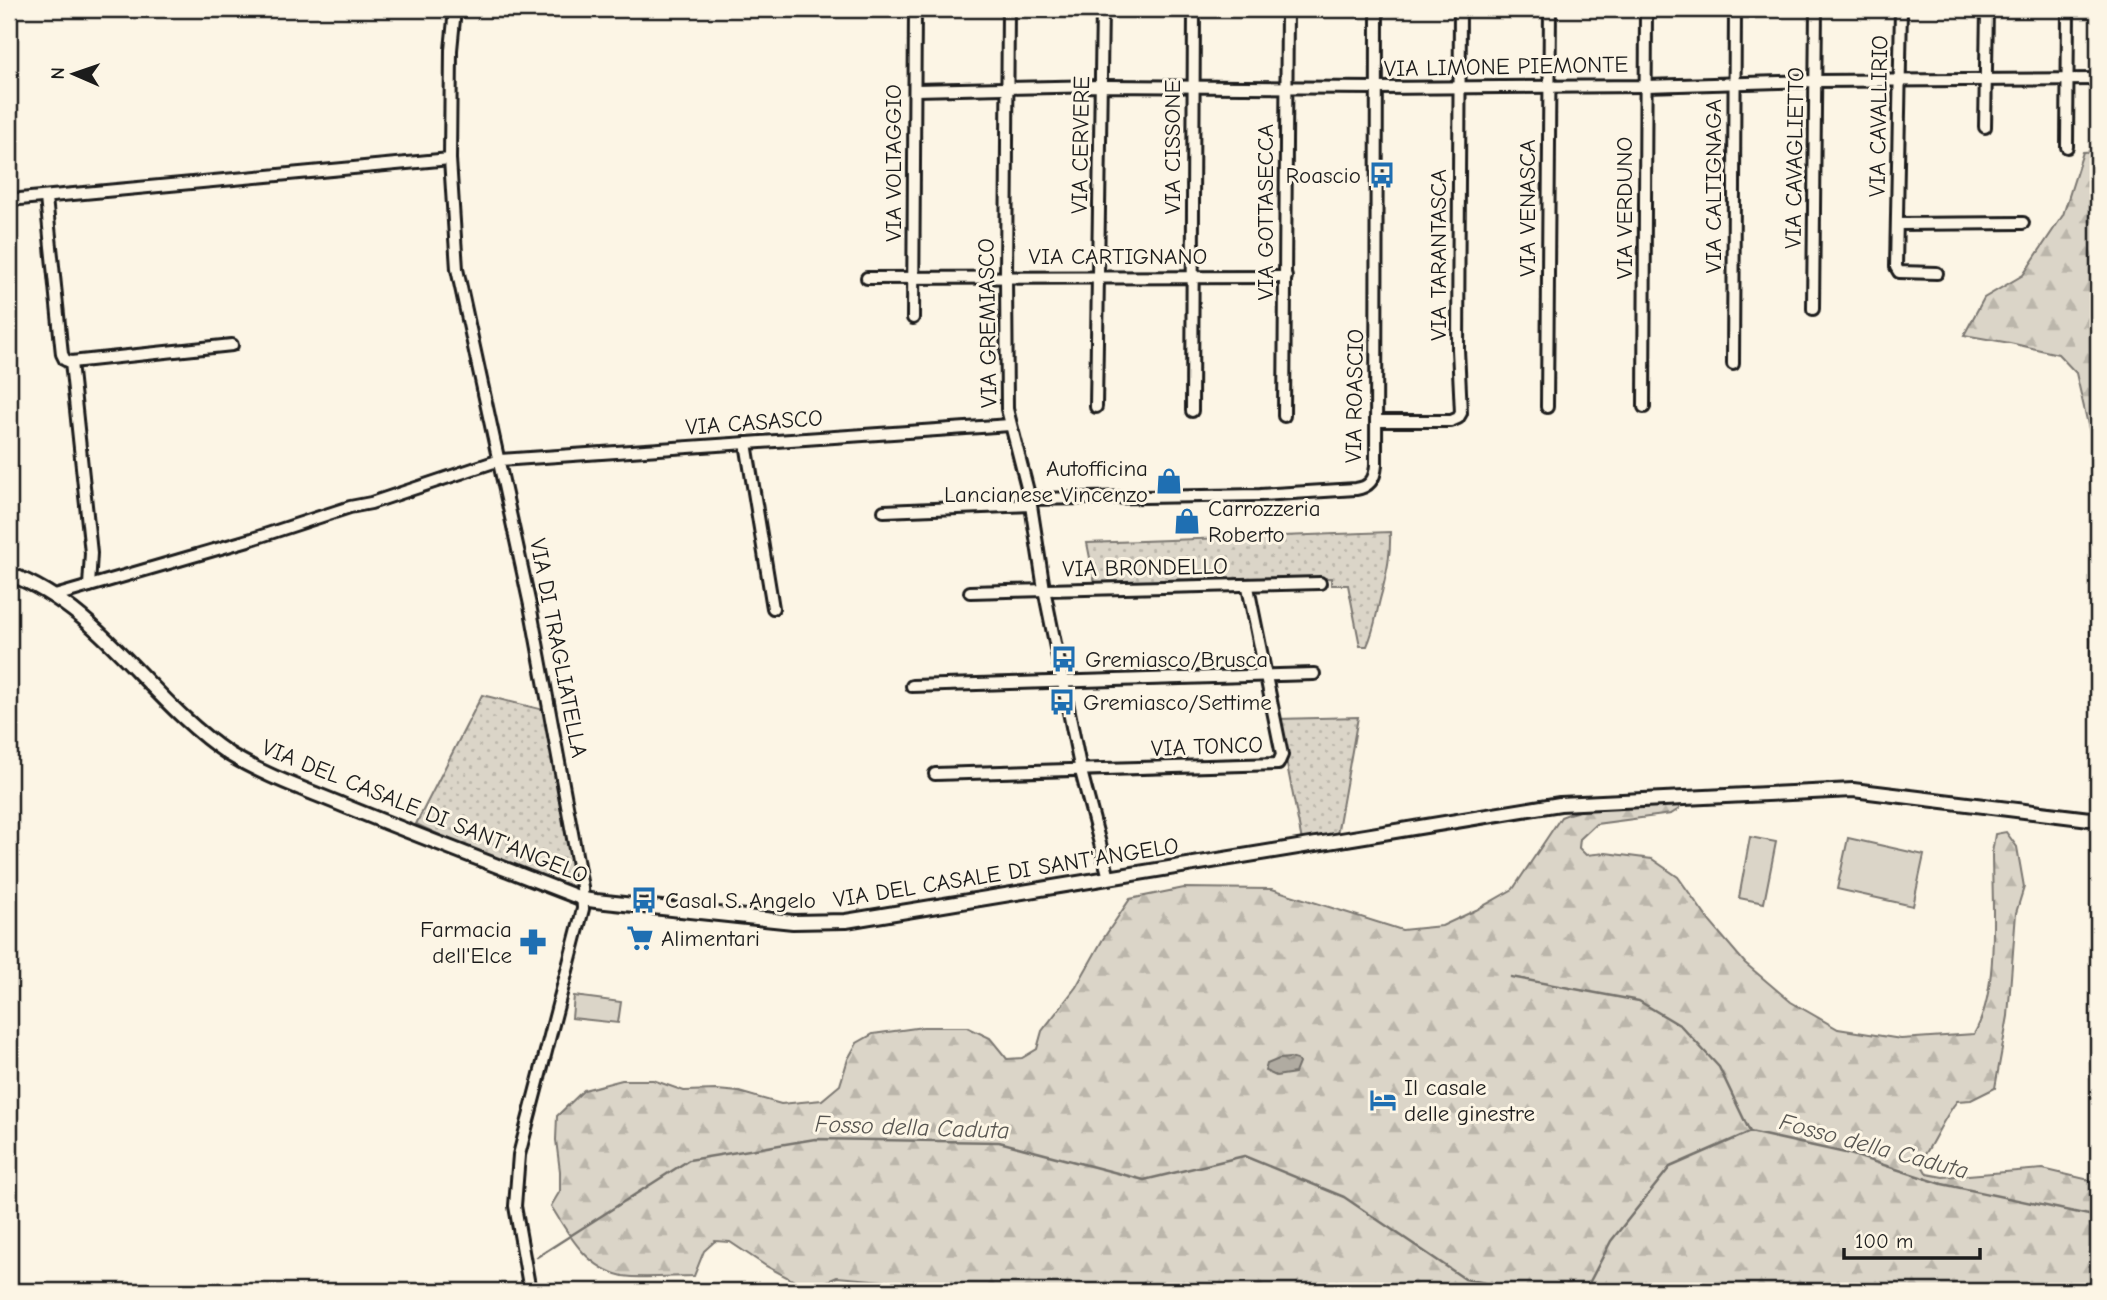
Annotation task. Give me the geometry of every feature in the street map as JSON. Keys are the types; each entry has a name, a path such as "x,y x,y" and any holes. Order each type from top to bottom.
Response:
{"main road":[{"name":"VIA DEL CASALE DI SANT'ANGELO","path":"9,574 55,596 102,634 185,719 230,754 297,786 583,899 764,919 821,922 911,912 1560,804 1853,790 2098,820"}],"street":[{"name":"VIA DI TRAGLIATELLA","path":"455,9 450,159 459,280 536,632 583,899 567,976 519,1155 515,1206 530,1291"},
{"name":"VIA VOLTAGGIO","path":"914,318 915,9"},
{"name":"VIA GREMIASCO","path":"1008,9 1007,402 1010,425 1030,502 1044,589 1081,771 1109,878"},
{"name":"VIA CERVERE","path":"1096,407 1102,9"},
{"name":"VIA CISSONE","path":"1192,411 1195,9"},
{"name":"VIA GOTTASECCA","path":"1284,416 1287,9"},
{"name":"VIA ROASCIO","path":"884,511 1030,502 1260,495 1360,488 1370,483 1375,473 1376,421 1377,9"},
{"name":"VIA TARANTASCA","path":"1376,421 1451,421 1461,413 1458,349 1460,9"},
{"name":"VIA VENASCA","path":"1547,407 1550,9"},
{"name":"VIA VERDUNO","path":"1644,407 1646,9"},
{"name":"VIA CALTIGNAGA","path":"1733,364 1735,9"},
{"name":"VIA CAVAGLIETTO","path":"1813,309 1816,9"},
{"name":"VIA CAVALLIRIO","path":"1900,9 1896,267 1899,272 1937,273"},
{"path":"1985,127 1987,9"},
{"path":"2067,147 2068,9"},
{"name":"VIA LIMONE PIEMONTE","path":"915,90 1101,86 1646,86 1815,81 2098,79"},
{"path":"9,201 450,159"},
{"path":"46,198 62,354 65,360 71,362 232,345"},
{"name":"VIA CAVALLIRIO","path":"1897,224 2024,223"},
{"name":"VIA CARTIGNANO","path":"867,278 1286,277"},
{"path":"71,362 91,553 89,586"},
{"name":"VIA CASASCO","path":"55,596 252,539 350,506 371,503 500,460 1010,425"},
{"path":"746,443 773,608"},
{"name":"VIA BRONDELLO","path":"970,592 1248,587 1320,583"},
{"name":"VIA TONCO","path":"1081,771 1278,764 1282,755 1248,587"},
{"path":"912,685 1314,674"},
{"path":"936,774 1081,771"}],"green space":[{"path":"2098,151 2098,468 2076,373 2058,354 1964,335 1984,298 2023,275 2063,215 2083,152"},
{"path":"1390,532 1387,570 1367,646 1360,646 1348,585 1331,585 1331,578 1095,583 1087,543"},
{"path":"2098,621 2098,703 2091,696 2090,630"},
{"path":"482,695 544,710 576,876 575,885 569,888 498,862 416,824"},
{"path":"1358,717 1337,835 1302,841 1278,719"},
{"path":"1679,803 1679,809 1671,814 1596,824 1580,839 1579,848 1586,855 1606,853 1652,859 1678,877 1710,922 1745,963 1791,1002 1838,1029 1901,1039 1974,1034 1988,994 1991,971 1992,853 1995,834 2006,832 2017,847 2024,887 2016,913 2008,1016 1995,1088 1971,1100 1957,1101 1920,1162 1927,1174 1943,1177 2043,1169 2098,1182 2098,1291 932,1291 907,1283 837,1277 809,1289 766,1266 730,1242 715,1241 704,1251 694,1276 630,1277 610,1272 580,1249 551,1206 560,1191 557,1116 584,1090 622,1080 653,1080 684,1091 739,1092 781,1104 822,1100 840,1085 848,1059 857,1043 873,1034 923,1027 967,1027 990,1038 1007,1059 1022,1058 1037,1049 1042,1031 1076,987 1130,899 1184,888 1272,889 1402,930 1442,926 1513,889 1561,817 1603,807"},
{"path":"1750,837 1776,842 1764,903 1739,898"},
{"path":"1848,838 1924,855 1913,906 1837,889"},
{"path":"574,996 621,1002 618,1023 572,1018"}],"water":[{"path":"1290,1058 1299,1063 1295,1073 1276,1076 1265,1071 1267,1064"}],"waterway":[{"path":"1511,977 1639,1001 1681,1026 1719,1067 1750,1132"},
{"name":"Fosso della Caduta","path":"1585,1291 1611,1241 1670,1167 1750,1132 1850,1154 1942,1184 2098,1217"},
{"name":"Fosso della Caduta","path":"537,1257 689,1160 815,1139 999,1142 1144,1180 1244,1156 1344,1197 1465,1279 1526,1291"}],"place":[{"name":"Roascio","path":"1382,175"},
{"name":"Autofficina Lancianese Vincenzo","path":"1169,481"},
{"name":"Carrozzeria Roberto","path":"1187,521"},
{"name":"Gremiasco/Brusca","path":"1064,659"},
{"name":"Gremiasco/Settime","path":"1062,702"},
{"name":"Casal S. Angelo","path":"644,900"},
{"name":"Alimentari","path":"640,938"},
{"name":"Farmacia dell'Elce","path":"533,942"},
{"name":"Il casale delle ginestre","path":"1383,1100"}]}
